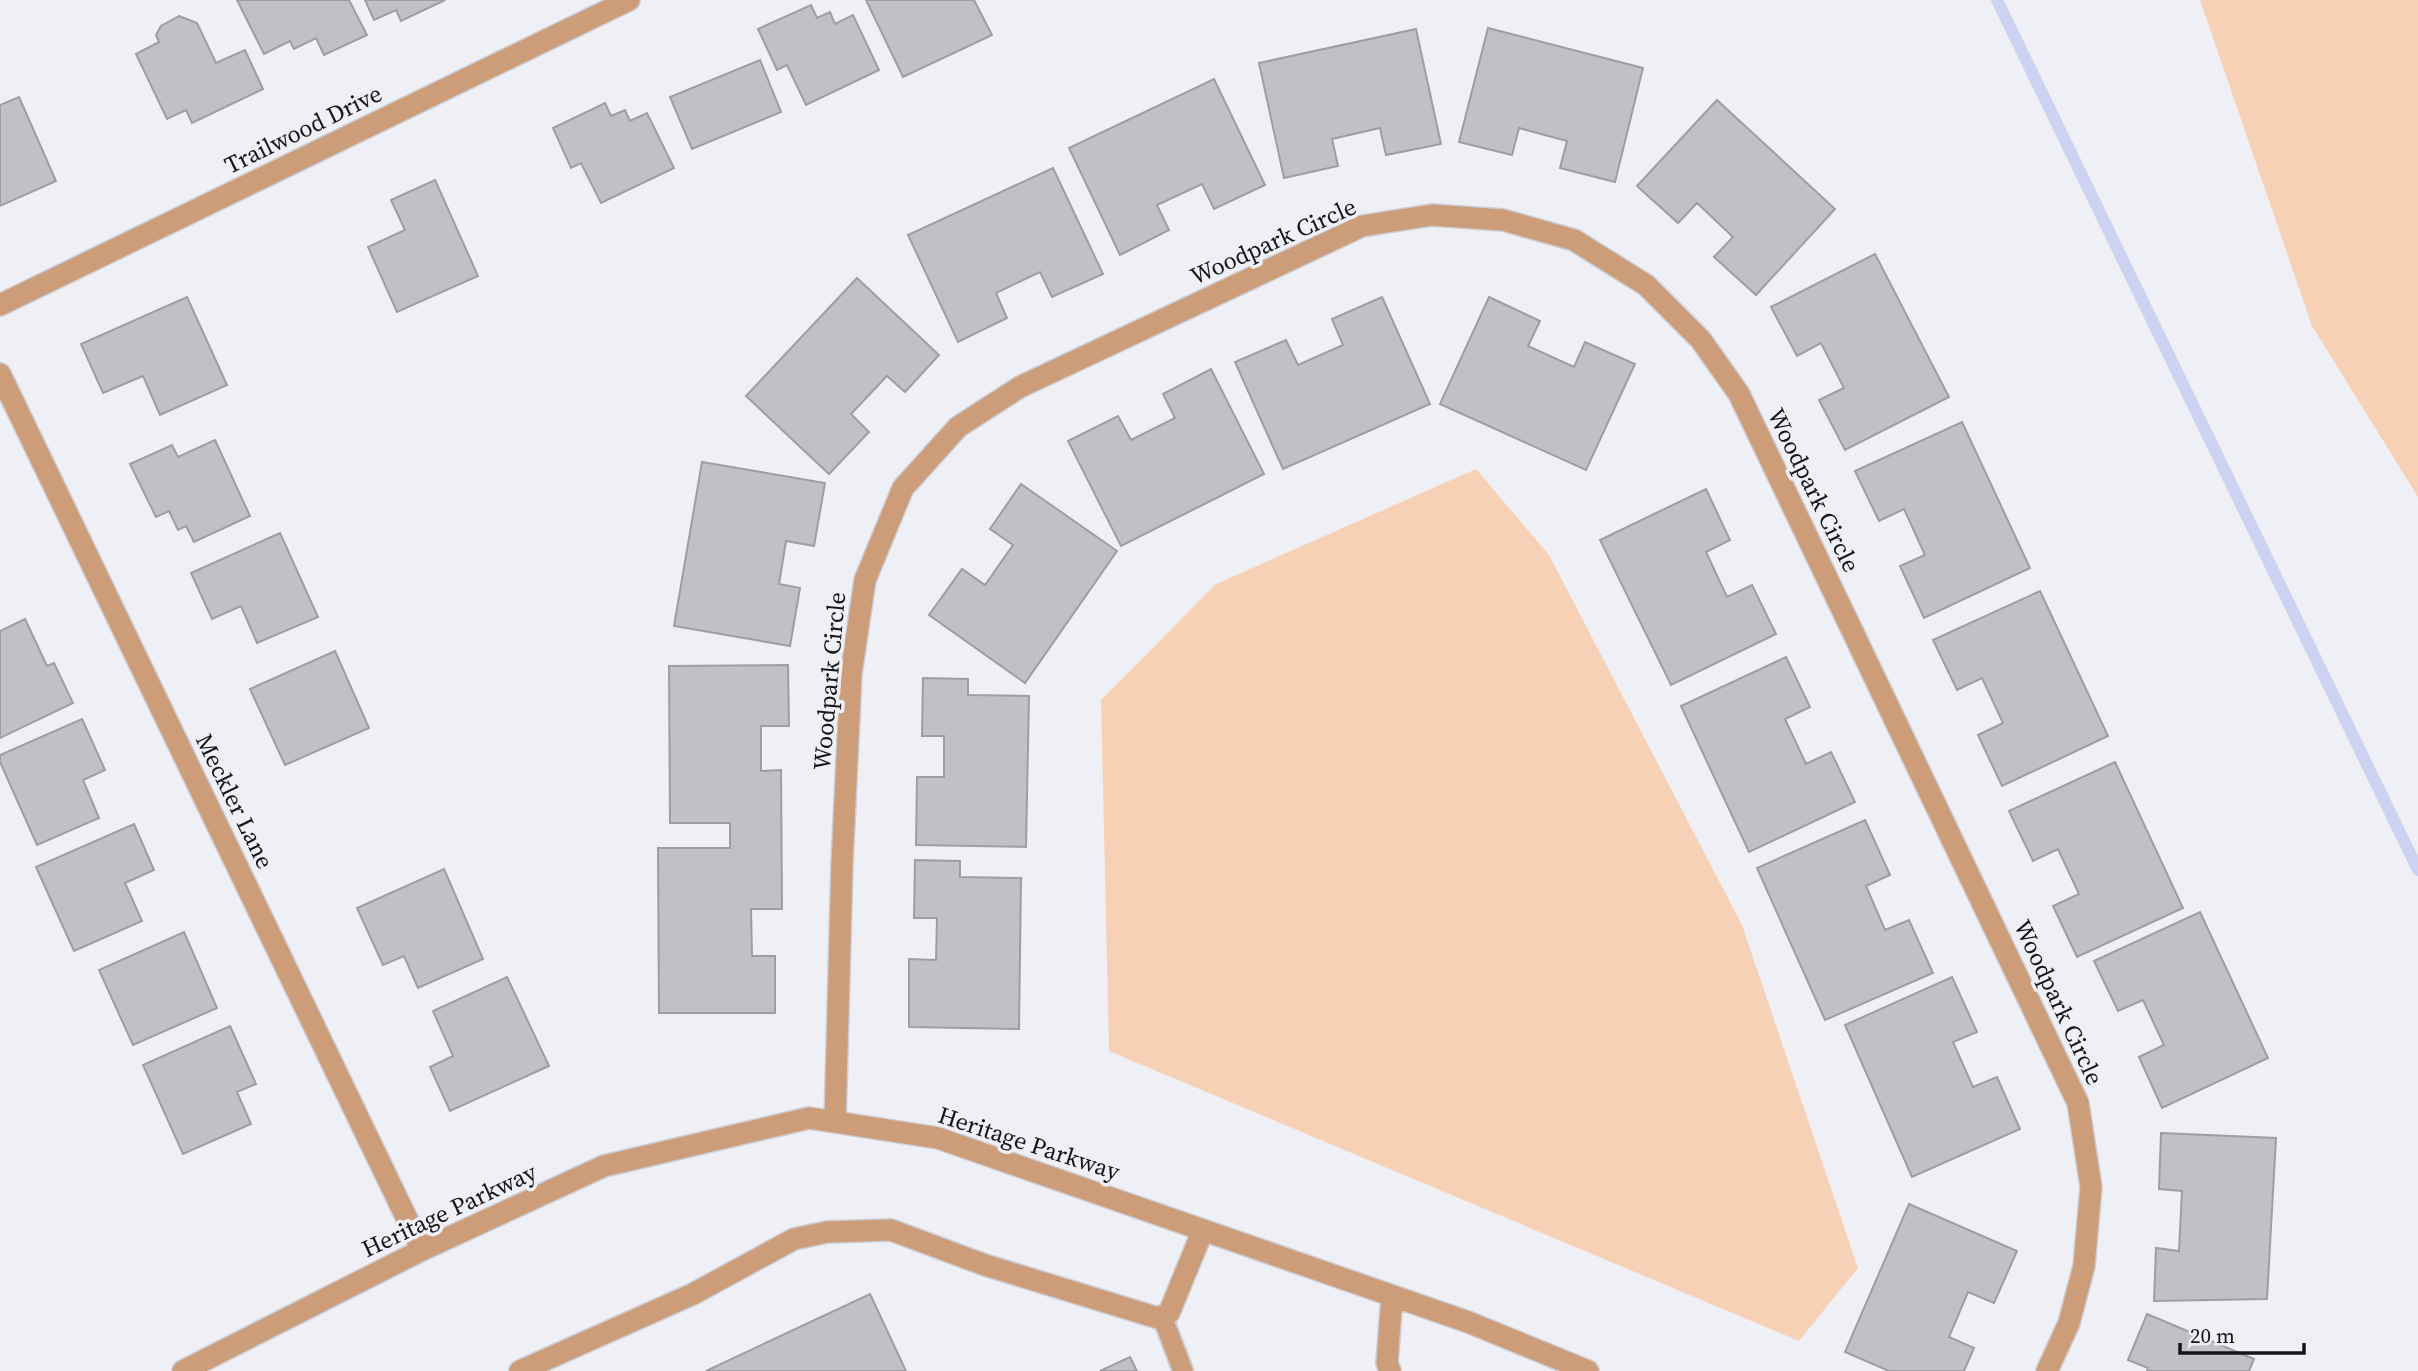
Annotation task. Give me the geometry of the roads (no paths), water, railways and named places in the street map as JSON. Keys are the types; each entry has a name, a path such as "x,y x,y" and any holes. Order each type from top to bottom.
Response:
{"street":[{"name":"Trailwood Drive","path":"0,305 629,0"},
{"name":"Woodpark Circle","path":"835,1122 842,864 851,674 865,580 903,488 958,427 1020,387 1362,226 1432,215 1503,220 1574,240 1646,285 1701,340 1739,394 2078,1103 2091,1186 2084,1266 2069,1323 2047,1371"},
{"name":"Meckler Lane","path":"0,374 422,1250"},
{"name":"Heritage Parkway","path":"183,1371 422,1250 604,1166 809,1118 938,1138 1468,1322 1587,1371"},
{"path":"520,1371 693,1294 794,1239 827,1232 891,1230 1011,1273 1158,1318 1169,1313 1203,1230"},
{"path":"1390,1371 1387,1363 1392,1296"}],"lane":[{"path":"1162,1316 1183,1371"}],"waterway":[{"path":"1997,0 2418,870"}]}
